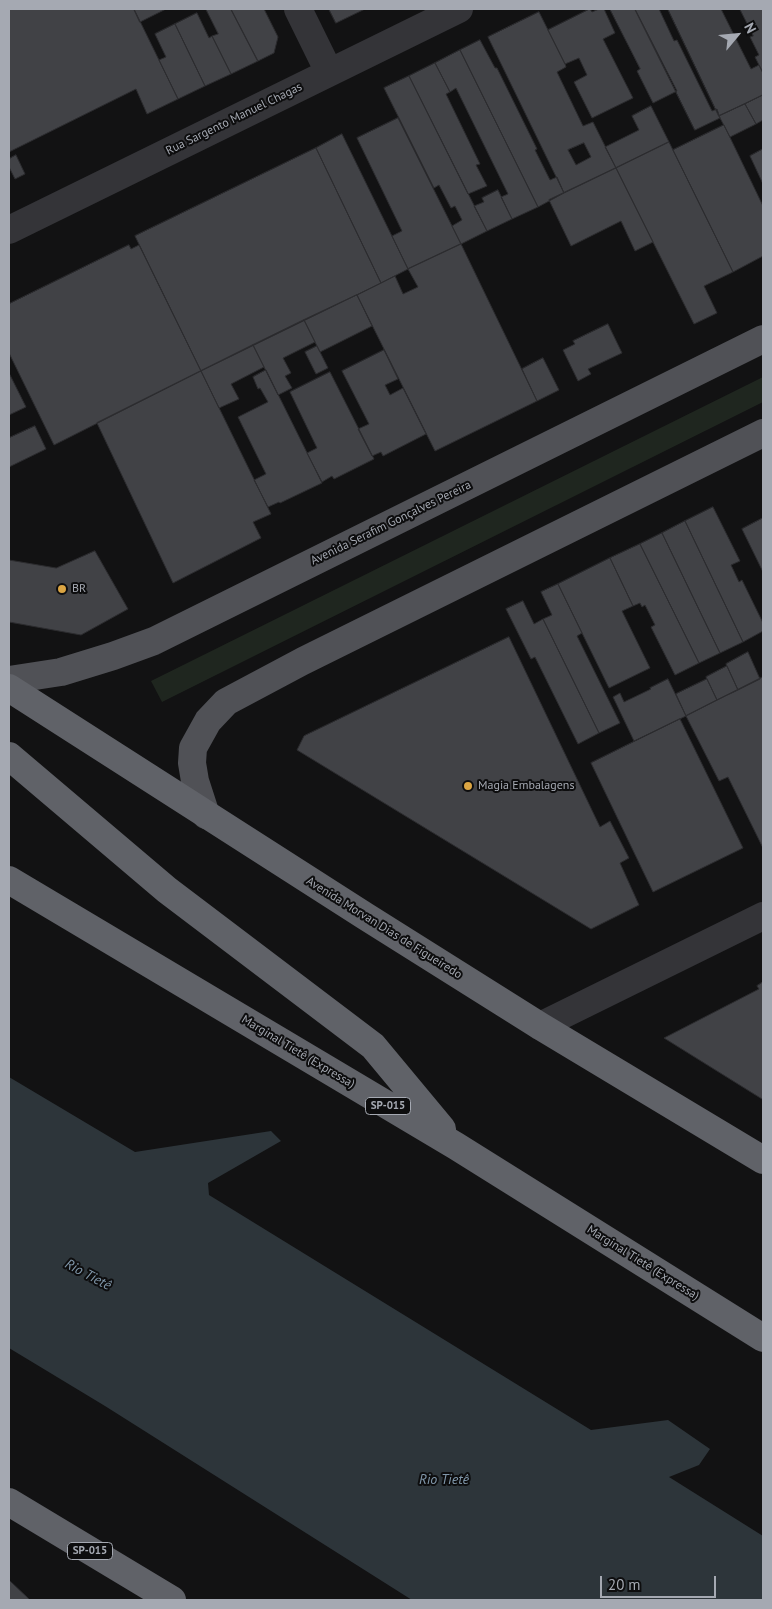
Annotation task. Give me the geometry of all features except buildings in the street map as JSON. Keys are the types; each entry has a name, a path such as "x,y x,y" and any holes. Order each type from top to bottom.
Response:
{"highway":[{"name":"Avenida Morvan Dias de Figueiredo","path":"9,688 540,1026 763,1160"},
{"path":"9,756 167,890 373,1046 456,1146"},
{"name":"Marginal Tietê (Expressa)","path":"9,880 456,1146 763,1338"},
{"name":"SP-015","path":"9,1502 172,1600"}],"main road":[{"name":"Avenida Serafim Gonçalves Pereira","path":"9,680 61,672 154,641 763,340"},
{"path":"206,815 195,781 192,763 194,748 208,721 226,702 303,661 763,433"}],"street":[{"path":"298,9 329,72"},
{"name":"Rua Sargento Manuel Chagas","path":"9,230 459,9"},
{"path":"540,1026 763,916"}],"shaded area":[{"path":"763,377 763,402 162,702 151,681"}],"water":[{"name":"Rio Tietê","path":"9,1077 135,1152 271,1131 281,1141 208,1183 209,1195 591,1430 668,1420 710,1449 699,1465 669,1477 763,1536 763,1600 412,1600 105,1406 9,1348"}],"place":[{"name":"BR","path":"62,589"},
{"name":"Magia Embalagens","path":"468,786"}]}
